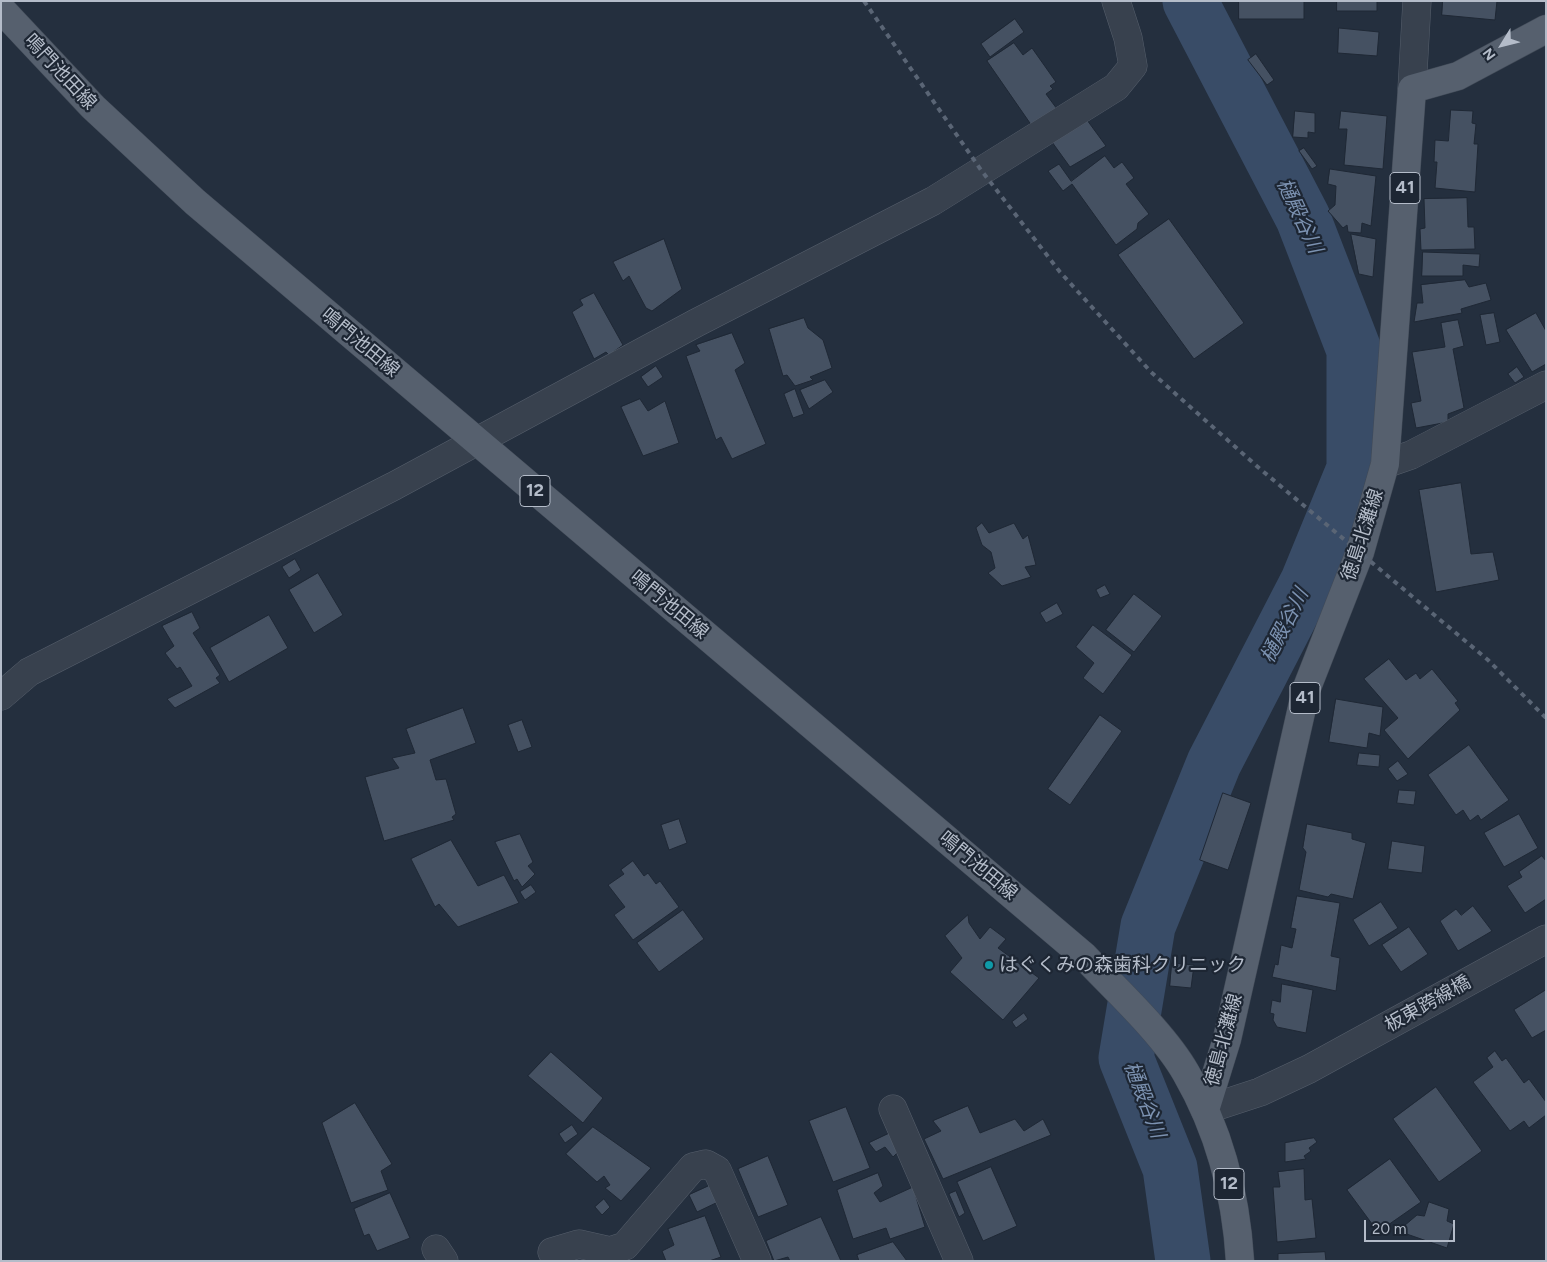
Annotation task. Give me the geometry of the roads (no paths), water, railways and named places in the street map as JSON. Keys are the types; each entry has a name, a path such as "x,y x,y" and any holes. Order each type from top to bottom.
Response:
{"main road":[{"name":"鳴門池田線","path":"1,8 92,107 195,202 1084,956 1156,1033 1186,1072 1204,1110 1226,1166 1240,1261"},
{"path":"1412,89 1458,76 1546,29"},
{"name":"徳島北灘線","path":"1204,1110 1227,1039 1306,690 1360,552 1385,464 1412,89"}],"street":[{"path":"1,696 29,672 478,442 696,323 933,201 1116,87 1133,66 1128,38 1116,1"},
{"path":"1412,89 1417,1"},
{"path":"1385,464 1410,456 1546,385"},
{"name":"板東跨線橋","path":"1204,1110 1260,1092 1309,1069 1546,939"},
{"path":"893,1109 959,1261"},
{"path":"548,1258 579,1244 610,1251 625,1246 693,1167 706,1164 717,1170 757,1261"}],"waterway":[{"name":"樋殿谷川","path":"1183,1261 1170,1168 1126,1058 1148,926 1214,763 1308,581 1354,469 1354,350 1303,218 1190,1"}],"railway":[{"path":"864,1 981,170 1060,272 1151,372 1259,468 1488,660 1546,718"}],"place":[{"name":"はぐくみの森歯科クリニック","path":"989,965"}]}
